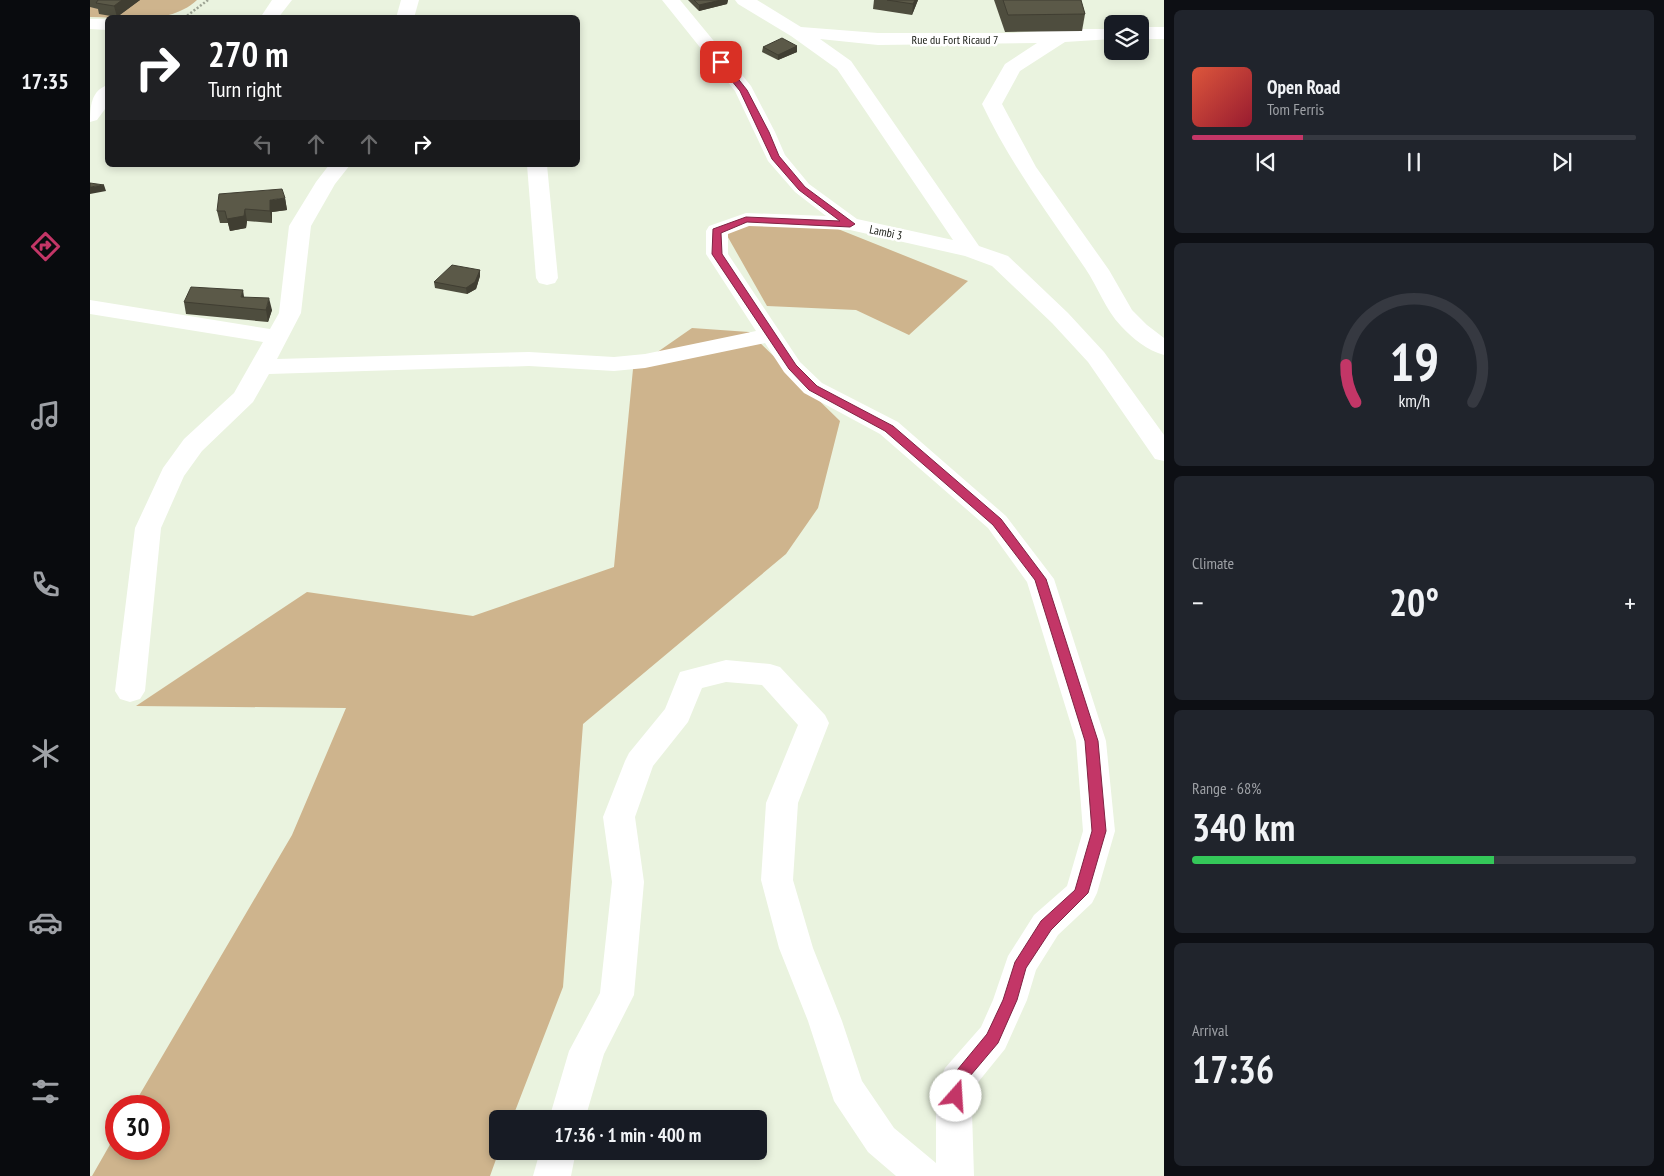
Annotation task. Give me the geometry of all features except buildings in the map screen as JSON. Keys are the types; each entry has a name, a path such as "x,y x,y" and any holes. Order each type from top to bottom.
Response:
{"street":[{"path":"271,15 275,7 283,0"},
{"path":"406,15 410,0"},
{"name":"Lambi 3","path":"671,0 744,90 775,157 802,188 850,224 971,251 1000,261 1060,318 1096,357 1164,453"},
{"path":"744,0 798,32 844,64 971,251"},
{"path":"90,24 105,25"},
{"name":"Rue du Fort Ricaud 7","path":"798,32 878,39 1013,39 1104,34"},
{"path":"1149,33 1164,32"},
{"path":"1063,36 1012,68 992,104 1007,137 1037,187 1103,278 1119,310 1142,333 1164,348"},
{"path":"90,116 105,95"},
{"path":"130,691 148,528 172,474 193,446 244,396 262,367 290,312 300,226 326,182 338,167"},
{"path":"537,167 547,278"},
{"path":"850,224 746,220 717,231 717,254 792,367 813,388 889,428 997,522 1040,579 1091,741 1099,831 1081,893 1046,926 1020,966 1010,1000 993,1038 958,1080 954,1112 955,1176"},
{"path":"90,307 277,337"},
{"path":"262,367 529,359 614,364 645,361 771,335"},
{"path":"570,1110 587,1051 617,995 628,882 619,817 640,761 678,714 690,680 726,671 770,675 814,723 782,803 777,880 796,948 825,1021 847,1089 881,1140 924,1176"},
{"path":"552,1176 556,1160"}],"path":[{"path":"188,15 208,0"}],"shaded area":[{"path":"90,0 197,0 186,8 169,15 105,15 105,17 90,17"},
{"path":"748,224 828,225 968,281 909,335 856,310 767,306 725,232"},
{"path":"692,328 749,332 840,421 818,508 786,554 583,724 563,987 515,1110 489,1110 489,1160 496,1160 490,1176 92,1176 105,1153 105,1160 170,1160 170,1095 139,1095 292,835 346,708 136,706 307,592 473,616 614,567 633,369"}],"route":[{"path":"721,62 744,90 775,157 802,188 850,224 746,220 717,231 717,254 792,367 813,388 889,428 997,522 1040,579 1091,741 1099,831 1081,893 1046,926 1020,966 1010,1000 993,1038 958,1080 956,1096"}]}
